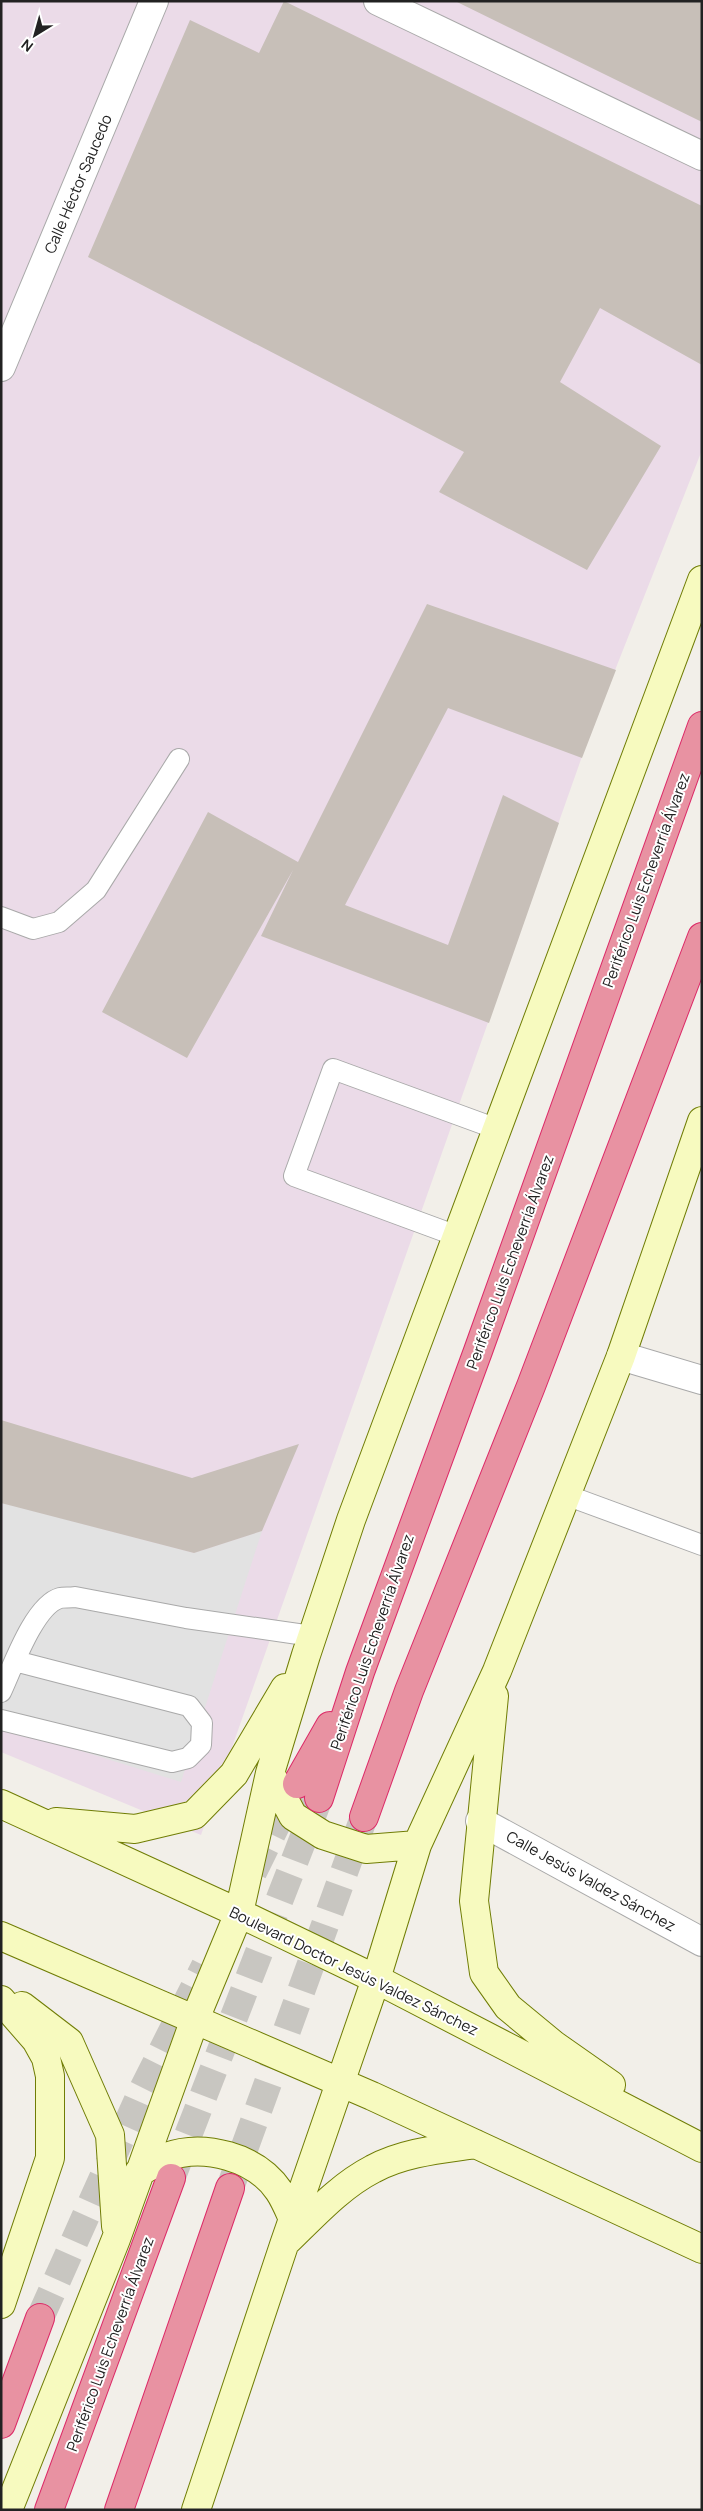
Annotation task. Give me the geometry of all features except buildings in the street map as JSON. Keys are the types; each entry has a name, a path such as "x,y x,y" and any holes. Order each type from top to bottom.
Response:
{"highway":[{"name":"Periférico Luis Echeverría Álvarez","path":"308,1791 360,1672 702,726"},
{"path":"364,1817 409,1691 531,1386 702,937"},
{"name":"Periférico Luis Echeverría Álvarez","path":"49,2510 171,2178"},
{"path":"119,2510 230,2188"},
{"path":"1,2424 40,2318"}],"street":[{"name":"Calle Héctor Saucedo","path":"1,366 154,1"},
{"path":"378,1 702,156"},
{"path":"8,2510 116,2239 195,2019 239,1913 270,1773 309,1646 351,1520 702,580"},
{"path":"196,2510 284,2245 342,2083 418,1845 497,1671 621,1356 702,1121"},
{"path":"621,1356 702,1380"},
{"path":"36,1820 135,1829 194,1816 234,1774 309,1646"},
{"path":"497,1671 480,1821 474,1901 484,1973 508,2007 554,2045 700,2147"},
{"path":"270,1773 293,1816 323,1835 366,1849 418,1845"},
{"name":"Boulevard Doctor Jesús Valdez Sánchez","path":"1,1804 239,1913 376,1979 700,2147"},
{"name":"Calle Jesús Valdez Sánchez","path":"480,1821 702,1942"},
{"path":"1,1936 342,2083 702,2249"},
{"path":"1,1989 69,2042 110,2134 116,2239"},
{"path":"1,2000 36,2040 46,2058 50,2076 50,2158 1,2304"},
{"path":"284,2245 335,2195 373,2169 417,2154 476,2144"},
{"path":"139,2172 166,2157 197,2151 228,2155 256,2168 279,2190 293,2219"}],"lane":[{"path":"1,917 33,929 59,922 96,890 179,759"},
{"path":"457,1236 294,1176 333,1069 497,1129"},
{"path":"566,1494 702,1546"},
{"path":"1,1692 31,1628 44,1609 59,1598 75,1597 186,1618 309,1646"},
{"path":"1,1720 172,1762 188,1758 201,1745 202,1723 189,1706 15,1661"}],"shaded area":[{"path":"1,1 702,1 702,450 591,731 201,1835 1,1752"},
{"path":"3,1503 194,1553 262,1531 181,1782 1,1726"}],"tunnel":[{"path":"253,1872 296,1785"},
{"path":"173,2174 319,1798"},
{"path":"230,2188 364,1817"},
{"path":"40,2318 141,2093 205,1966"}]}
